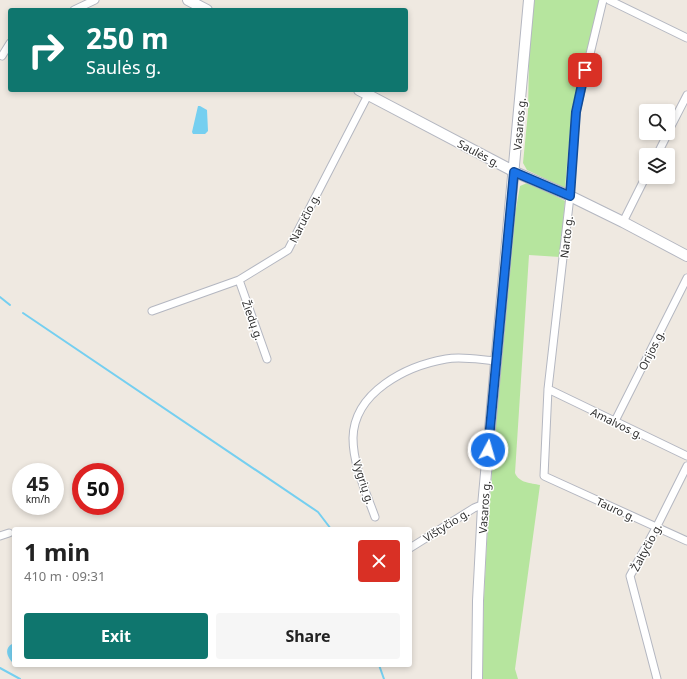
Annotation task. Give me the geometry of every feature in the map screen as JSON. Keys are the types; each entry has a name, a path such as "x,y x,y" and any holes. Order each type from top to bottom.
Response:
{"main road":[{"path":"188,0 203,8"},
{"name":"Vasaros g.","path":"477,679 478,601 483,506 529,0"},
{"name":"Saulės g.","path":"364,92 514,172 570,196 687,256"}],"street":[{"path":"78,8 95,0"},
{"name":"Narto g.","path":"544,476 548,389 570,196 576,112 603,0"},
{"path":"609,0 687,38"},
{"path":"2,56 8,46"},
{"name":"Naručio g.","path":"152,312 239,280 288,250 364,92"},
{"path":"675,119 687,95"},
{"path":"623,222 642,184"},
{"name":"Orijos g.","path":"615,421 687,278"},
{"name":"Žiedų g.","path":"239,280 267,359"},
{"name":"Vygrių g.","path":"375,517 358,471 354,450 356,422 365,403 377,390 391,379 416,367 446,359 461,358 497,362"},
{"name":"Amalvos g.","path":"548,389 687,456"},
{"name":"Žaltyčio g.","path":"656,679 630,576 687,466"},
{"name":"Tauro g.","path":"544,476 687,541"},
{"name":"Vištyčio g.","path":"412,547 474,508 483,506"},
{"path":"0,536 9,533"}],"green space":[{"path":"534,0 601,0 572,108 565,188 527,170 523,163 528,112 529,57"},
{"path":"531,183 565,201 560,257 529,255 515,473 522,481 540,485 515,669 518,679 482,679 483,621 489,505 499,388 515,214 520,186"}],"water":[{"path":"198,106 207,110 208,131 205,134 193,134 192,132"},
{"path":"12,644 12,662 7,654 9,646"}],"waterway":[{"path":"0,297 10,305"},
{"path":"23,313 318,512 329,527"},
{"path":"380,667 384,679"},
{"path":"0,668 20,679"}],"route":[{"path":"488,450 514,172 570,196 576,112 585,70"}]}
